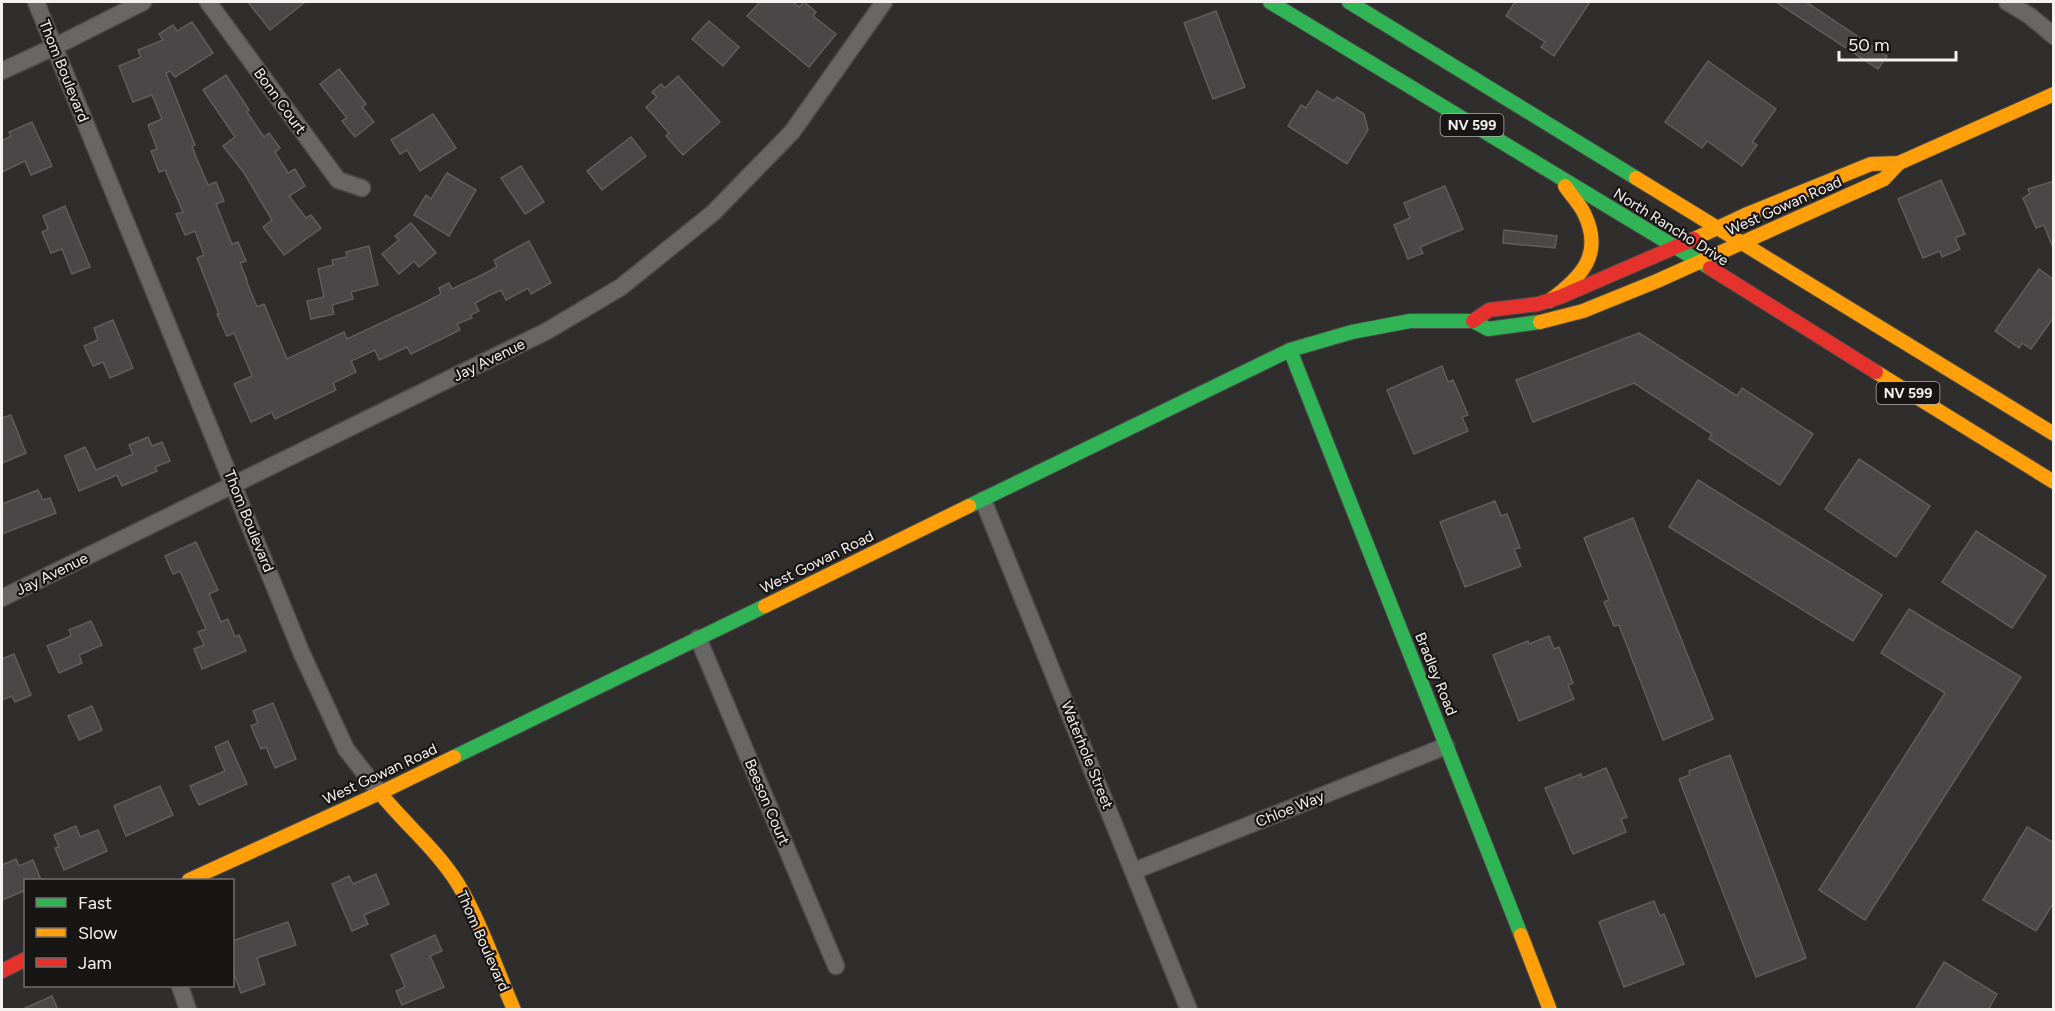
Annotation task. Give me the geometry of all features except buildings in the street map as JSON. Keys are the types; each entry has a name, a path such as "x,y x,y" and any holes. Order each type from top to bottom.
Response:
{"street":[{"name":"Thom Boulevard","path":"36,2 235,485 302,654 346,749 399,817 442,861 458,883 470,905 514,1010"},
{"path":"2,71 143,2"},
{"name":"Bonn Court","path":"208,2 338,180 362,188"},
{"name":"Jay Avenue","path":"2,598 547,331 621,286 713,213 792,132 885,2"},
{"name":"North Rancho Drive","path":"1270,2 1699,261 1724,279 2054,482"},
{"name":"North Rancho Drive","path":"1349,2 2054,434"},
{"path":"2007,2 2030,16 2054,36"},
{"name":"West Gowan Road","path":"1473,321 1488,310 1549,301 1718,230 1745,215 1870,164 1899,163 2054,94"},
{"name":"West Gowan Road","path":"191,879 380,793 1290,350 1353,332 1410,321 1473,321 1488,329 1524,325 1583,311 1884,179 1899,163"},
{"path":"1549,301 1571,286 1583,273 1592,246 1591,230 1584,212 1560,178"},
{"name":"Bradley Road","path":"1290,350 1550,1010"},
{"name":"Waterhole Street","path":"983,500 1189,1010"},
{"name":"Beeson Court","path":"698,638 836,966"},
{"name":"Chloe Way","path":"1134,871 1446,746"},
{"path":"2,971 24,960"},
{"path":"180,987 188,1010"}],"traffic: fast":[{"path":"1270,2 1710,268"},
{"path":"1349,2 1636,178"},
{"path":"969,506 1290,350 1352,332 1410,321 1473,321 1488,329 1540,322"},
{"path":"1290,350 1521,935"},
{"path":"454,757 765,606"}],"traffic: slow":[{"path":"1694,239 1745,215 1871,164 1899,163 2054,94"},
{"path":"1540,322 1583,311 1657,281 1884,179 1899,163"},
{"path":"1636,178 2054,434"},
{"path":"1549,301 1580,273 1590,253 1592,241 1590,228 1582,209 1565,186"},
{"path":"1876,372 2054,482"},
{"path":"765,606 969,506"},
{"path":"191,879 454,757"},
{"path":"380,793 431,848 458,884 481,930 514,1010"},
{"path":"1521,935 1550,1010"}],"traffic: jam":[{"path":"1473,321 1489,310 1538,304 1560,297 1694,239"},
{"path":"1710,268 1876,372"},
{"path":"2,971 24,960"}]}
